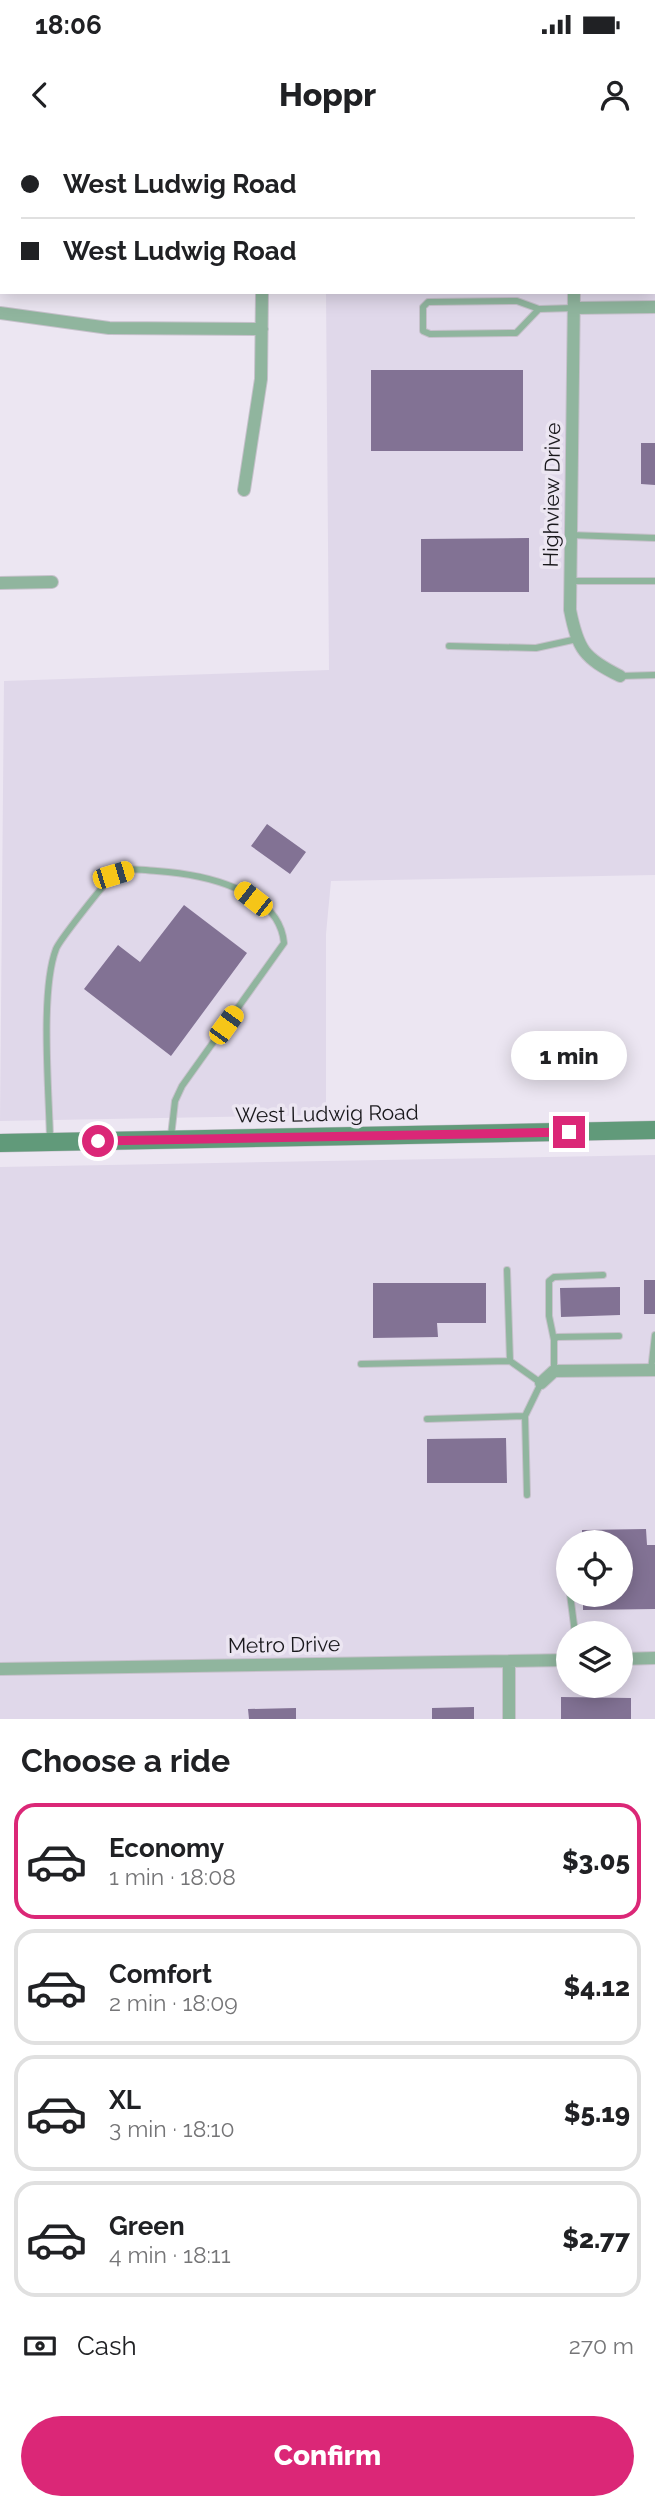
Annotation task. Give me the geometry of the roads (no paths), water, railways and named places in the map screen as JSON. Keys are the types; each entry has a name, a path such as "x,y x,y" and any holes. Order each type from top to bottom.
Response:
{"main road":[{"name":"West Ludwig Road","path":"0,1143 655,1130"}],"street":[{"path":"244,490 261,379 262,294"},
{"name":"Highview Drive","path":"574,294 570,610 577,639 593,663 620,676"},
{"path":"575,308 655,307"},
{"path":"0,313 109,328 262,329"},
{"path":"0,583 52,582"},
{"path":"541,1383 554,1371 653,1370"},
{"path":"633,1659 655,1658"},
{"name":"Metro Drive","path":"0,1669 556,1660"},
{"path":"509,1661 509,1719"}],"lane":[{"path":"540,309 516,333 430,334 424,331 423,307 428,302 517,301 540,309 575,308"},
{"path":"570,535 655,538"},
{"path":"570,581 655,581"},
{"path":"449,646 536,648 577,639"},
{"path":"620,676 655,675"},
{"path":"50,1141 49,974 57,947 113,875 130,869 183,873 237,887 269,911 283,927 285,943 182,1086 175,1101 171,1140"},
{"path":"507,1270 510,1361"},
{"path":"554,1371 554,1340 549,1316 550,1281 554,1277 603,1275"},
{"path":"653,1370 655,1335"},
{"path":"554,1340 557,1337 619,1336"},
{"path":"361,1364 510,1361 541,1383 525,1416 527,1495"},
{"path":"427,1419 525,1416"}]}
